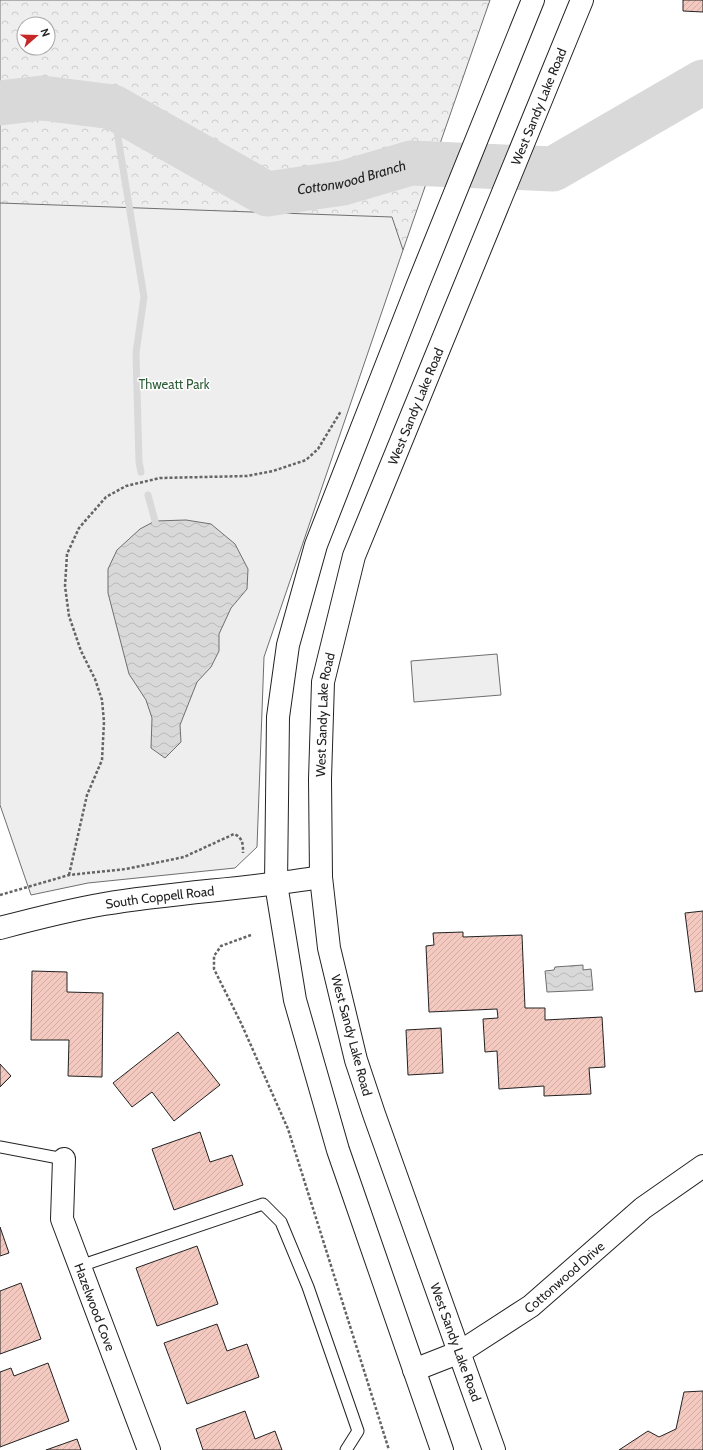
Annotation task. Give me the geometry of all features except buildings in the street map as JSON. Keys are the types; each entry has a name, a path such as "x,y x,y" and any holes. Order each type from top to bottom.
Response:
{"main road":[{"path":"442,1450 338,1150 295,1000 276,884 278,717 288,645 316,545 499,81 533,0"},
{"name":"West Sandy Lake Road","path":"494,1450 356,1060 329,948 321,877 320,779 322,682 354,556 582,0"},
{"name":"South Coppell Road","path":"0,928 45,916 104,904 160,896 276,884 321,877"},
{"name":"Hazelwood Cove","path":"64,1159 62,1219 149,1450"},
{"name":"Cottonwood Drive","path":"414,1370 460,1352 531,1306 644,1208 703,1166"}],"lane":[{"path":"0,1146 64,1159"},
{"path":"80,1266 263,1204 281,1222 308,1287 358,1431 346,1450"}],"path":[{"path":"69,875 87,795 102,760 104,722 102,700 95,679 81,651 69,616 65,586 67,554 79,528 106,497 126,486 160,478 247,476 273,471 306,460 318,449 344,405"},
{"path":"0,895 69,875 126,869 184,857 234,834 240,837 243,842 243,853"},
{"path":"251,935 221,946 214,956 214,969 241,1023 288,1129 389,1450"}],"green space":[{"path":"0,0 490,0 403,250 349,242 0,449"},
{"name":"Thweatt Park","path":"0,203 392,217 403,250 264,657 257,847 235,868 88,883 31,895 0,805"},
{"path":"497,654 501,695 414,702 411,661"}],"water":[{"path":"186,520 211,524 235,544 248,569 247,589 231,608 219,634 219,651 211,667 197,682 180,725 181,742 165,758 151,748 152,718 146,700 129,674 108,593 108,569 117,550 140,529 155,521"},
{"path":"583,965 583,970 591,969 593,990 547,992 545,971 554,970 555,967"}],"waterway":[{"name":"Cottonwood Branch","path":"0,103 42,98 113,107 267,194 343,183 411,163 553,169 703,82"},
{"path":"113,107 144,297 136,353 139,462 141,472"},
{"path":"148,495 155,521"}]}
